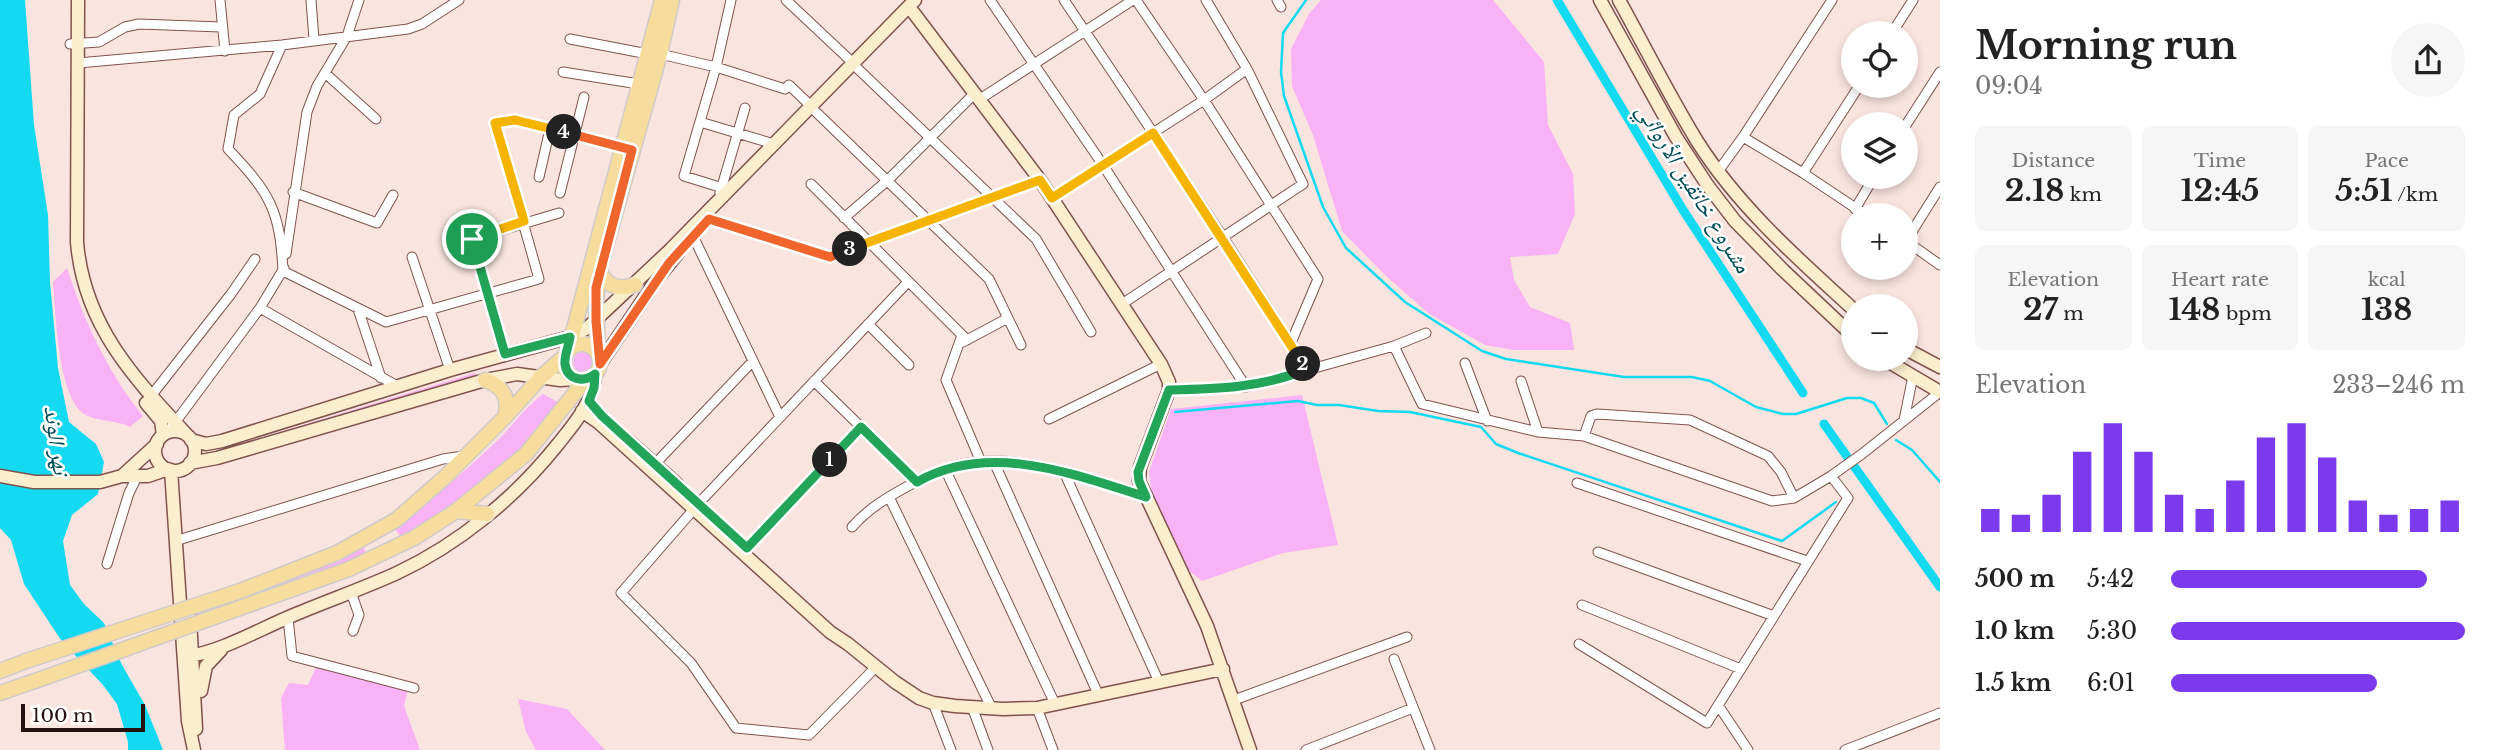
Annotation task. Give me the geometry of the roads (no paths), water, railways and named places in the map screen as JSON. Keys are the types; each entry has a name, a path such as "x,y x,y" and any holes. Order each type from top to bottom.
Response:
{"main road":[{"path":"70,0 74,44 79,263 104,332 118,356 151,396 165,433"},
{"path":"74,44 78,0"},
{"path":"189,657 228,646 414,563 505,501 541,466 585,406 594,388 592,370 599,271 639,84 654,54 662,0"},
{"path":"592,370 573,377 565,368 568,348 672,0"},
{"path":"0,693 349,569 414,538 456,511 526,454 592,370 657,279 693,236 855,66 914,6 925,0"},
{"path":"1600,0 1675,137 1708,186 1735,221 1841,325"},
{"path":"1619,0 1698,141 1718,170 1749,209 1841,298"},
{"path":"914,6 1040,180 1161,364 1169,382 1169,390 1138,472 1139,481 1198,604 1250,750"},
{"path":"74,63 69,243 72,265 100,342 120,372 159,417 165,433 156,456 159,462 177,468"},
{"path":"0,671 240,591 337,553 397,520 505,417 586,329 635,285 718,201 725,189 813,109"},
{"path":"599,271 604,280 613,287 635,285"},
{"path":"165,433 206,444 222,441 505,354 583,344 594,349 592,370"},
{"path":"1918,356 1940,368"},
{"path":"0,476 34,482 100,482 122,476 137,477 217,458 485,380 517,374 560,380 592,370"},
{"path":"1904,371 1940,392"},
{"path":"485,380 494,383 506,398 508,407 505,417"},
{"path":"585,406 602,416 652,467 836,627 848,644 919,698 933,703 992,709 1037,708 1223,669"},
{"path":"122,476 165,433"},
{"path":"189,438 194,452 177,468 178,540 197,720"},
{"path":"456,511 488,514"},
{"path":"194,750 206,666 228,646"},
{"path":"189,657 188,721 194,750"}],"street":[{"path":"220,0 225,51"},
{"path":"311,0 314,40"},
{"path":"165,433 260,309 283,271 307,112 325,73 347,36 359,0"},
{"path":"74,63 225,51 408,29 422,24 459,0"},
{"path":"731,0 716,67 684,176 725,189 744,108"},
{"path":"786,0 1036,239 1091,332"},
{"path":"990,0 1103,165 1246,387"},
{"path":"1064,0 1223,237 1307,369"},
{"path":"844,218 888,180 929,136 978,96 1035,65 1134,0 1204,100 1318,279 1290,345"},
{"path":"1122,303 1303,184 1247,69 1206,0"},
{"path":"1718,170 1743,137 1832,0"},
{"path":"1900,21 1913,0"},
{"path":"74,44 99,42 125,27 139,24 221,27"},
{"path":"570,38 716,67 785,89 789,85 989,279 1021,345"},
{"path":"282,45 260,94 234,115 228,149 248,169 272,206 280,230 283,271"},
{"path":"1052,198 1204,100 1247,69"},
{"path":"563,72 639,84"},
{"path":"1914,112 1940,72"},
{"path":"325,73 376,119"},
{"path":"560,193 583,96"},
{"path":"1803,173 1851,98"},
{"path":"283,271 386,322 539,279 495,123 515,120 627,149"},
{"path":"700,122 774,144"},
{"path":"539,177 550,129"},
{"path":"1743,137 1846,203"},
{"path":"709,219 830,257 1040,180"},
{"path":"810,184 962,340"},
{"path":"1918,222 1940,187"},
{"path":"293,192 377,223 393,195"},
{"path":"472,239 524,221 559,213"},
{"path":"465,218 505,354"},
{"path":"693,236 780,417"},
{"path":"1918,249 1940,265"},
{"path":"412,257 450,370"},
{"path":"151,396 255,259"},
{"path":"876,667 809,735 736,728 691,663 621,593 696,506 907,283"},
{"path":"260,309 381,376"},
{"path":"358,309 381,376 391,388"},
{"path":"362,322 377,318"},
{"path":"981,462 947,380 962,340 1008,318"},
{"path":"868,324 909,365"},
{"path":"1169,390 1246,387 1394,346 1426,333"},
{"path":"1394,346 1422,404 1538,432 1584,436 1772,501 1794,498 1831,476 1940,392"},
{"path":"652,467 753,360"},
{"path":"1465,363 1487,421"},
{"path":"1049,419 1161,364"},
{"path":"1904,420 1913,376"},
{"path":"814,381 917,482"},
{"path":"1521,381 1538,432"},
{"path":"1584,436 1591,416 1597,414 1690,420 1768,456 1781,472 1794,498"},
{"path":"745,550 861,427"},
{"path":"178,540 443,459 464,456"},
{"path":"852,527 869,510 889,496 944,469 981,462 1064,472 1146,497"},
{"path":"994,462 1098,694"},
{"path":"944,469 1055,704"},
{"path":"1064,472 1159,682"},
{"path":"1579,644 1707,723 1848,498 1831,476"},
{"path":"107,564 137,477"},
{"path":"1577,483 1807,562"},
{"path":"889,496 992,709"},
{"path":"1598,552 1774,616"},
{"path":"351,592 359,615 353,631"},
{"path":"1582,605 1741,669"},
{"path":"288,618 292,656 414,688"},
{"path":"1234,700 1406,637"},
{"path":"1394,659 1430,750"},
{"path":"933,703 951,750"},
{"path":"1718,705 1748,750"},
{"path":"972,707 988,750"},
{"path":"1037,708 1053,750"},
{"path":"1306,750 1413,708"},
{"path":"1846,750 1940,713"}],"water":[{"name":"نهر الوند","path":"0,0 25,0 34,125 48,215 50,282 58,368 69,422 96,444 104,462 98,494 72,515 63,541 70,585 84,604 104,623 122,665 145,705 163,750 128,750 117,704 61,640 24,584 11,540 0,528"}],"waterway":[{"path":"1306,0 1283,33 1281,72 1284,96 1323,207 1346,248 1405,302 1482,351 1506,359 1624,377 1692,377 1710,381 1756,407 1783,414 1796,414 1847,398 1861,398 1874,403 1887,424"},
{"name":"مشروع خانقين الأروائي","path":"1557,0 1683,210 1803,393"},
{"path":"1175,412 1298,401 1378,411 1410,412 1481,427 1496,444 1518,453 1782,541 1836,502"},
{"name":"مشروع خانقين الأروائي","path":"1824,424 1940,587"},
{"path":"1896,440 1912,450 1940,482"}]}
